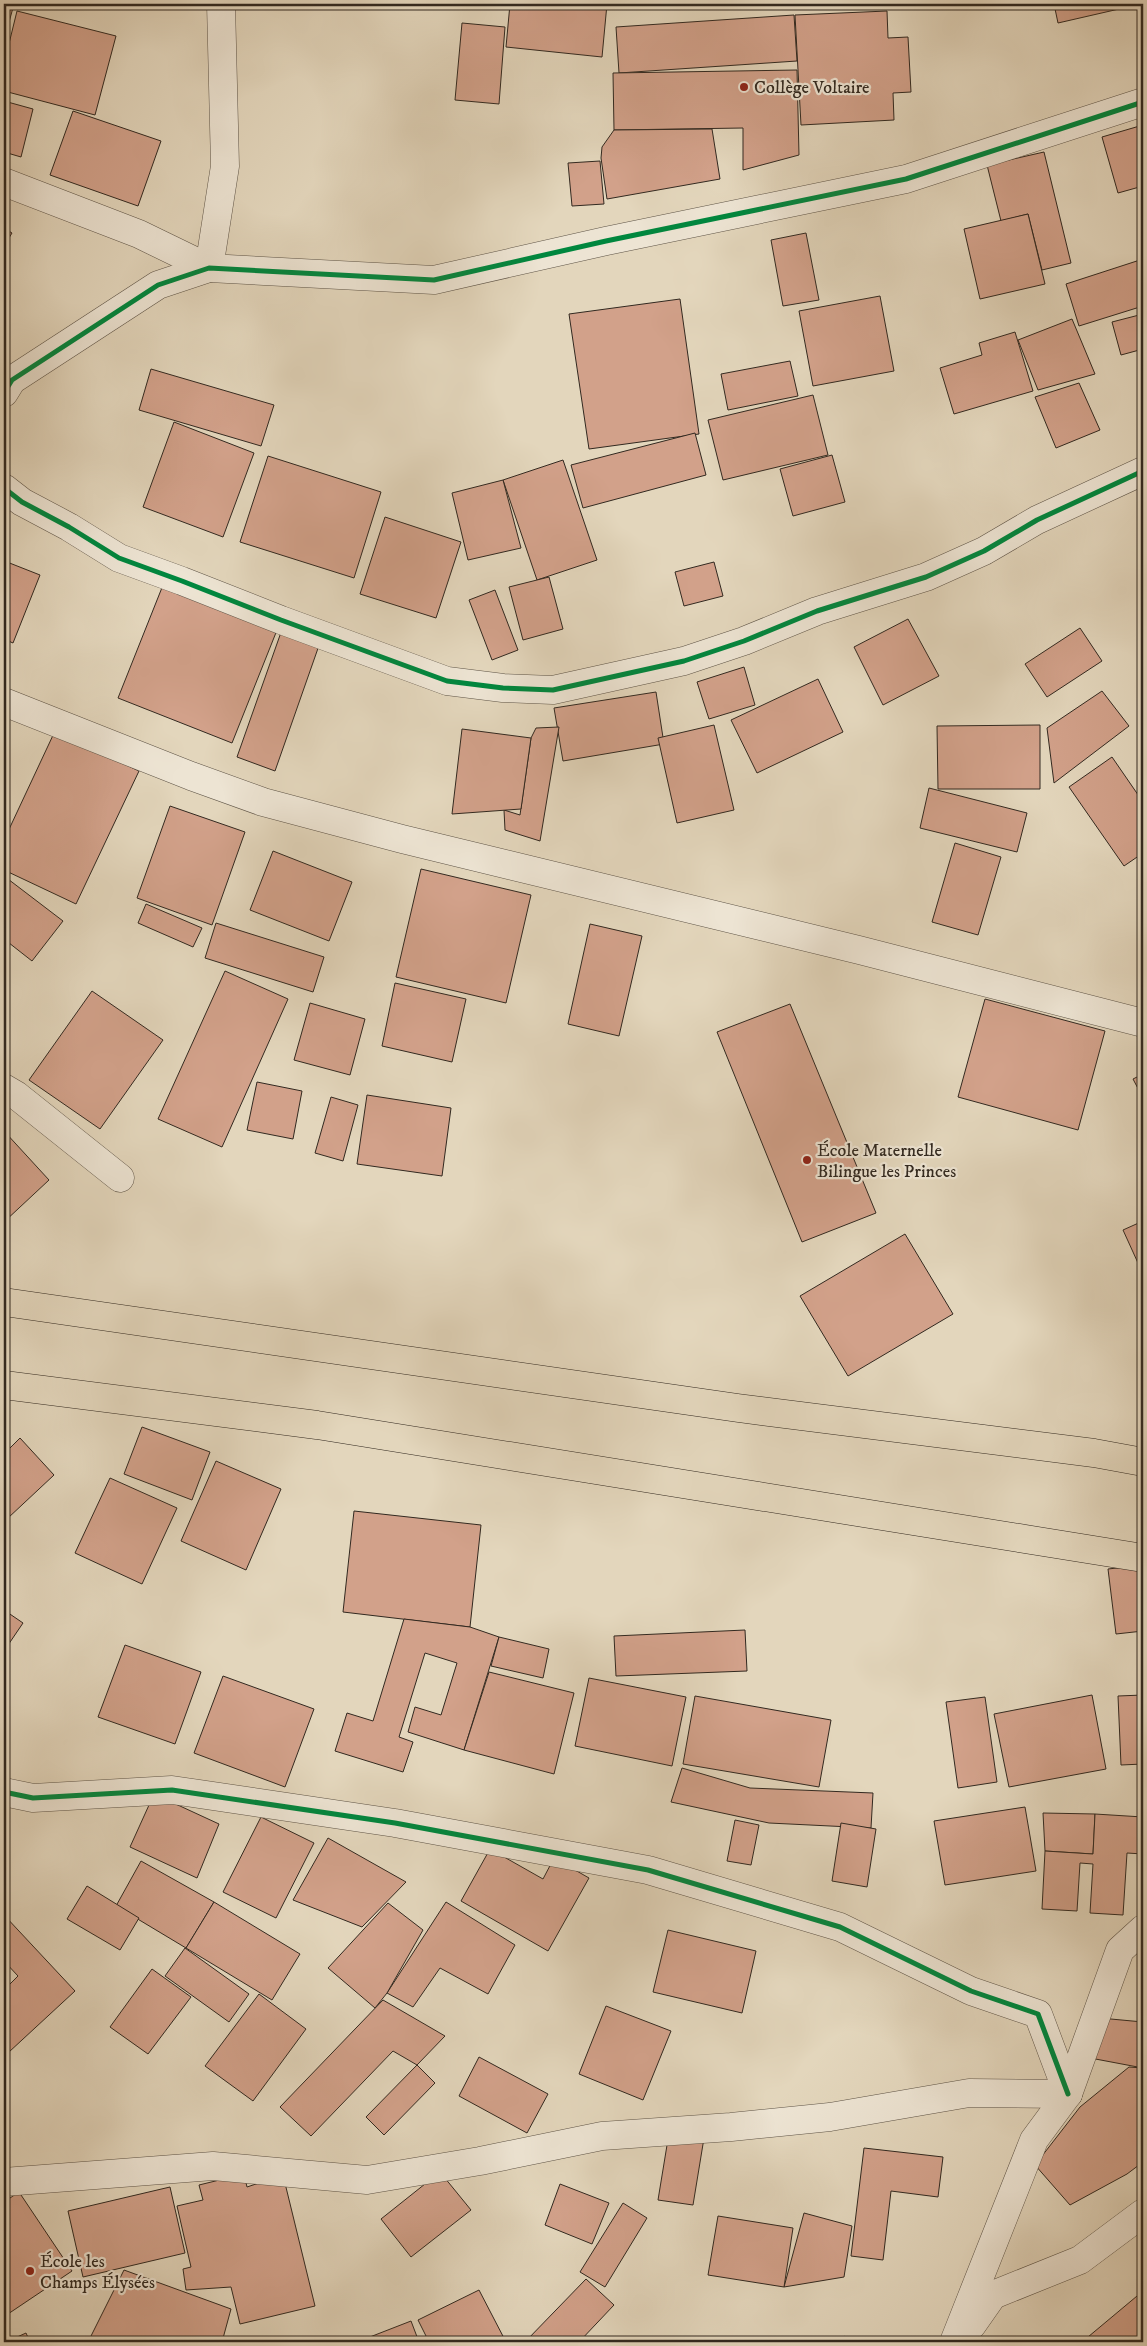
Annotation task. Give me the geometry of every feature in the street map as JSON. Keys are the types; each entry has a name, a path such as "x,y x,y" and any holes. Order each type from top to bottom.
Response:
{"main road":[{"path":"4,1302 738,1408 1094,1453 1143,1462"},
{"path":"4,1385 317,1425 1143,1558"}],"street":[{"path":"209,268 225,166 221,4"},
{"path":"4,393 12,380 158,285 209,268 434,280 606,241 906,179 1143,102"},
{"path":"4,182 138,234 209,268"},
{"path":"4,488 22,502 119,558 182,580 289,624 447,681 503,688 553,690 684,661 744,641 817,611 926,577 984,551 1037,520 1140,479"},
{"path":"4,702 262,802 402,839 849,947 1143,1022"},
{"path":"4,1088 16,1095 120,1178"},
{"path":"4,1792 33,1798 172,1790 395,1822 648,1870 840,1927 971,1991 1038,2014 1068,2094"},
{"path":"954,2342 1034,2140 1068,2094 1120,1950 1143,1929"},
{"path":"4,2182 213,2166 367,2180 480,2162 602,2136 731,2127 830,2117 969,2093 1068,2094"},
{"path":"959,2342 993,2295 1080,2260 1143,2213"}],"building":[{"path":"4,4 14,4 5,37 4,37"},
{"path":"510,4 607,4 602,57 506,47"},
{"path":"1054,4 1118,4 1119,9 1058,23"},
{"path":"17,11 116,36 95,115 4,91 4,64"},
{"path":"887,11 888,38 908,37 911,92 893,93 894,120 801,125 795,15"},
{"path":"794,15 797,61 619,73 616,27"},
{"path":"462,23 505,27 499,104 455,100"},
{"path":"797,70 799,155 743,170 743,128 614,130 613,73"},
{"path":"4,101 33,109 21,157 4,152"},
{"path":"73,111 161,141 138,206 50,175"},
{"path":"1143,125 1143,186 1118,193 1102,137"},
{"path":"712,129 720,179 607,199 601,158 602,147 614,130"},
{"path":"1044,152 1071,263 1042,270 1028,214 1001,221 987,165"},
{"path":"600,161 604,204 572,206 568,163"},
{"path":"1028,214 1045,284 980,299 964,229"},
{"path":"4,228 12,233 4,246"},
{"path":"806,233 819,300 783,306 771,240"},
{"path":"1143,259 1143,306 1079,326 1066,284"},
{"path":"880,296 894,371 813,386 799,311"},
{"path":"680,299 699,434 589,449 569,314"},
{"path":"1143,314 1143,349 1121,355 1112,322"},
{"path":"1072,319 1095,374 1038,390 1018,340"},
{"path":"1015,332 1033,391 954,414 940,368 982,355 979,343"},
{"path":"790,361 798,396 728,410 721,374"},
{"path":"151,369 274,405 261,446 139,410"},
{"path":"1079,383 1100,430 1056,448 1035,397"},
{"path":"813,395 828,455 723,480 708,420"},
{"path":"174,422 254,453 223,537 143,507"},
{"path":"695,433 706,475 583,508 571,465"},
{"path":"832,455 845,502 793,516 780,469"},
{"path":"268,456 381,492 354,578 240,542"},
{"path":"563,460 597,560 537,580 503,480"},
{"path":"503,480 521,548 468,560 452,493"},
{"path":"385,517 461,542 436,618 360,594"},
{"path":"7,562 40,575 13,643 4,639 4,569"},
{"path":"714,562 723,596 684,606 675,572"},
{"path":"169,570 283,615 232,743 118,698"},
{"path":"549,577 563,629 523,640 509,587"},
{"path":"495,590 518,650 492,660 469,600"},
{"path":"908,619 939,676 883,705 854,647"},
{"path":"285,621 323,634 275,771 237,757"},
{"path":"1080,628 1102,661 1047,697 1025,664"},
{"path":"744,667 755,705 709,719 697,682"},
{"path":"818,679 843,732 757,773 731,720"},
{"path":"1102,691 1129,726 1054,783 1047,728"},
{"path":"656,692 664,744 563,761 554,708"},
{"path":"714,725 734,810 677,823 658,738"},
{"path":"1040,725 1040,789 938,789 937,726"},
{"path":"559,727 540,841 505,830 504,810 520,815 531,738 536,728"},
{"path":"462,729 531,738 521,809 452,814"},
{"path":"55,731 139,771 76,904 4,870 4,840"},
{"path":"1112,757 1143,802 1143,853 1124,866 1069,787"},
{"path":"929,788 1027,813 1017,852 920,828"},
{"path":"170,806 245,832 212,925 137,898"},
{"path":"955,843 1001,857 978,935 932,922"},
{"path":"273,851 352,882 329,941 250,910"},
{"path":"421,869 531,895 506,1003 396,977"},
{"path":"4,876 63,921 32,961 4,939"},
{"path":"146,904 202,928 193,947 138,923"},
{"path":"216,923 324,957 313,992 205,958"},
{"path":"590,924 642,936 619,1036 568,1024"},
{"path":"225,971 288,999 222,1147 158,1119"},
{"path":"395,983 466,999 452,1062 382,1046"},
{"path":"92,991 163,1040 100,1129 29,1080"},
{"path":"985,999 1105,1031 1078,1130 958,1097"},
{"path":"310,1003 365,1019 350,1075 294,1060"},
{"path":"790,1004 876,1213 802,1242 717,1032"},
{"path":"1143,1074 1143,1098 1133,1079"},
{"path":"257,1082 302,1091 293,1139 247,1130"},
{"path":"367,1095 451,1108 442,1176 357,1164"},
{"path":"331,1097 358,1105 343,1161 315,1153"},
{"path":"4,1131 49,1180 4,1222"},
{"path":"1143,1221 1143,1274 1123,1230"},
{"path":"905,1234 953,1314 848,1376 800,1296"},
{"path":"142,1427 210,1452 192,1500 124,1474"},
{"path":"20,1438 54,1475 8,1518 4,1514 4,1454"},
{"path":"216,1461 281,1489 246,1570 181,1541"},
{"path":"110,1478 177,1508 142,1584 75,1553"},
{"path":"354,1511 481,1525 470,1627 343,1612"},
{"path":"1143,1565 1143,1631 1116,1634 1108,1569"},
{"path":"4,1610 23,1623 4,1651"},
{"path":"404,1619 470,1627 499,1637 464,1750 408,1732 415,1707 441,1715 457,1663 425,1653 399,1737 413,1742 403,1772 335,1751 347,1713 373,1721"},
{"path":"745,1630 747,1671 616,1676 614,1636"},
{"path":"499,1637 549,1649 543,1678 491,1666"},
{"path":"125,1645 201,1672 175,1744 98,1717"},
{"path":"489,1672 574,1693 554,1774 464,1750"},
{"path":"223,1676 314,1709 285,1787 194,1753"},
{"path":"589,1678 686,1697 672,1766 575,1746"},
{"path":"1092,1695 1106,1769 1009,1787 994,1714"},
{"path":"1143,1695 1143,1764 1121,1765 1118,1696"},
{"path":"695,1696 831,1720 819,1787 683,1764"},
{"path":"985,1697 997,1782 958,1788 946,1702"},
{"path":"682,1768 750,1788 873,1793 871,1828 769,1823 671,1802"},
{"path":"154,1794 219,1824 197,1878 130,1847"},
{"path":"1025,1807 1036,1871 945,1885 934,1821"},
{"path":"1043,1813 1095,1814 1093,1854 1045,1851"},
{"path":"1095,1814 1143,1817 1143,1854 1127,1853 1123,1915 1090,1913 1093,1864 1080,1863 1077,1911 1042,1909 1045,1851 1093,1854"},
{"path":"261,1817 314,1843 276,1918 223,1892"},
{"path":"735,1820 759,1825 751,1865 727,1861"},
{"path":"841,1823 876,1829 867,1887 832,1881"},
{"path":"328,1838 406,1882 362,1927 293,1900"},
{"path":"490,1849 543,1879 554,1858 589,1878 548,1951 461,1901"},
{"path":"141,1861 214,1902 186,1948 116,1906"},
{"path":"87,1886 139,1918 120,1950 67,1919"},
{"path":"214,1902 300,1954 272,2000 186,1948"},
{"path":"446,1902 515,1945 488,1994 440,1968 413,2007 387,1993"},
{"path":"388,1903 423,1930 387,1993 375,2008 328,1968"},
{"path":"4,1915 75,1991 9,2052 4,2046 4,1990 18,1976 4,1961"},
{"path":"668,1930 756,1951 742,2013 653,1992"},
{"path":"185,1948 249,1994 229,2022 165,1976"},
{"path":"152,1969 191,1997 148,2054 110,2027"},
{"path":"259,1994 306,2029 253,2101 205,2066"},
{"path":"383,2000 445,2036 417,2065 393,2051 311,2136 280,2107"},
{"path":"606,2006 671,2031 643,2100 579,2074"},
{"path":"1100,2018 1143,2022 1143,2068 1069,2054"},
{"path":"479,2057 548,2094 527,2133 459,2096"},
{"path":"417,2065 435,2083 384,2135 366,2117"},
{"path":"1129,2067 1143,2068 1143,2162 1127,2174 1070,2205 1035,2165 1080,2107"},
{"path":"669,2133 704,2138 693,2205 658,2200"},
{"path":"864,2148 943,2157 938,2197 891,2191 883,2260 851,2256"},
{"path":"440,2172 471,2210 411,2257 381,2219"},
{"path":"244,2174 247,2187 283,2175 315,2306 240,2324 231,2287 186,2290 183,2269 191,2267 177,2206 203,2200 199,2185"},
{"path":"560,2184 609,2203 592,2244 545,2225"},
{"path":"170,2187 185,2253 83,2277 68,2211"},
{"path":"19,2192 72,2271 5,2316 4,2202"},
{"path":"623,2203 647,2218 605,2287 580,2272"},
{"path":"804,2213 852,2226 844,2277 784,2287"},
{"path":"718,2216 793,2228 784,2287 708,2275"},
{"path":"124,2270 231,2309 222,2342 88,2342"},
{"path":"586,2279 614,2305 579,2342 525,2342"},
{"path":"479,2290 506,2342 429,2342 418,2320"},
{"path":"1143,2291 1143,2342 1082,2342"},
{"path":"411,2321 419,2342 357,2342"},
{"path":"26,2333 30,2342 6,2342"},
{"path":"845,2336 851,2342 838,2342"},
{"path":"341,2338 342,2342 303,2342 303,2341"}],"cycle path":[{"path":"4,393 12,380 158,285 209,268 434,280 606,241 906,179 1143,102"},
{"path":"4,488 22,502 69,527 119,558 281,620 447,681 503,688 553,690 684,661 744,641 817,611 926,577 984,551 1037,520 1143,471"},
{"path":"4,1792 33,1798 172,1790 395,1823 648,1870 840,1927 971,1991 1038,2014 1068,2094"}],"place":[{"name":"Collège Voltaire","path":"744,87"},
{"name":"École Maternelle Bilingue les Princes","path":"807,1160"},
{"name":"École les Champs Élysées","path":"30,2271"}]}
